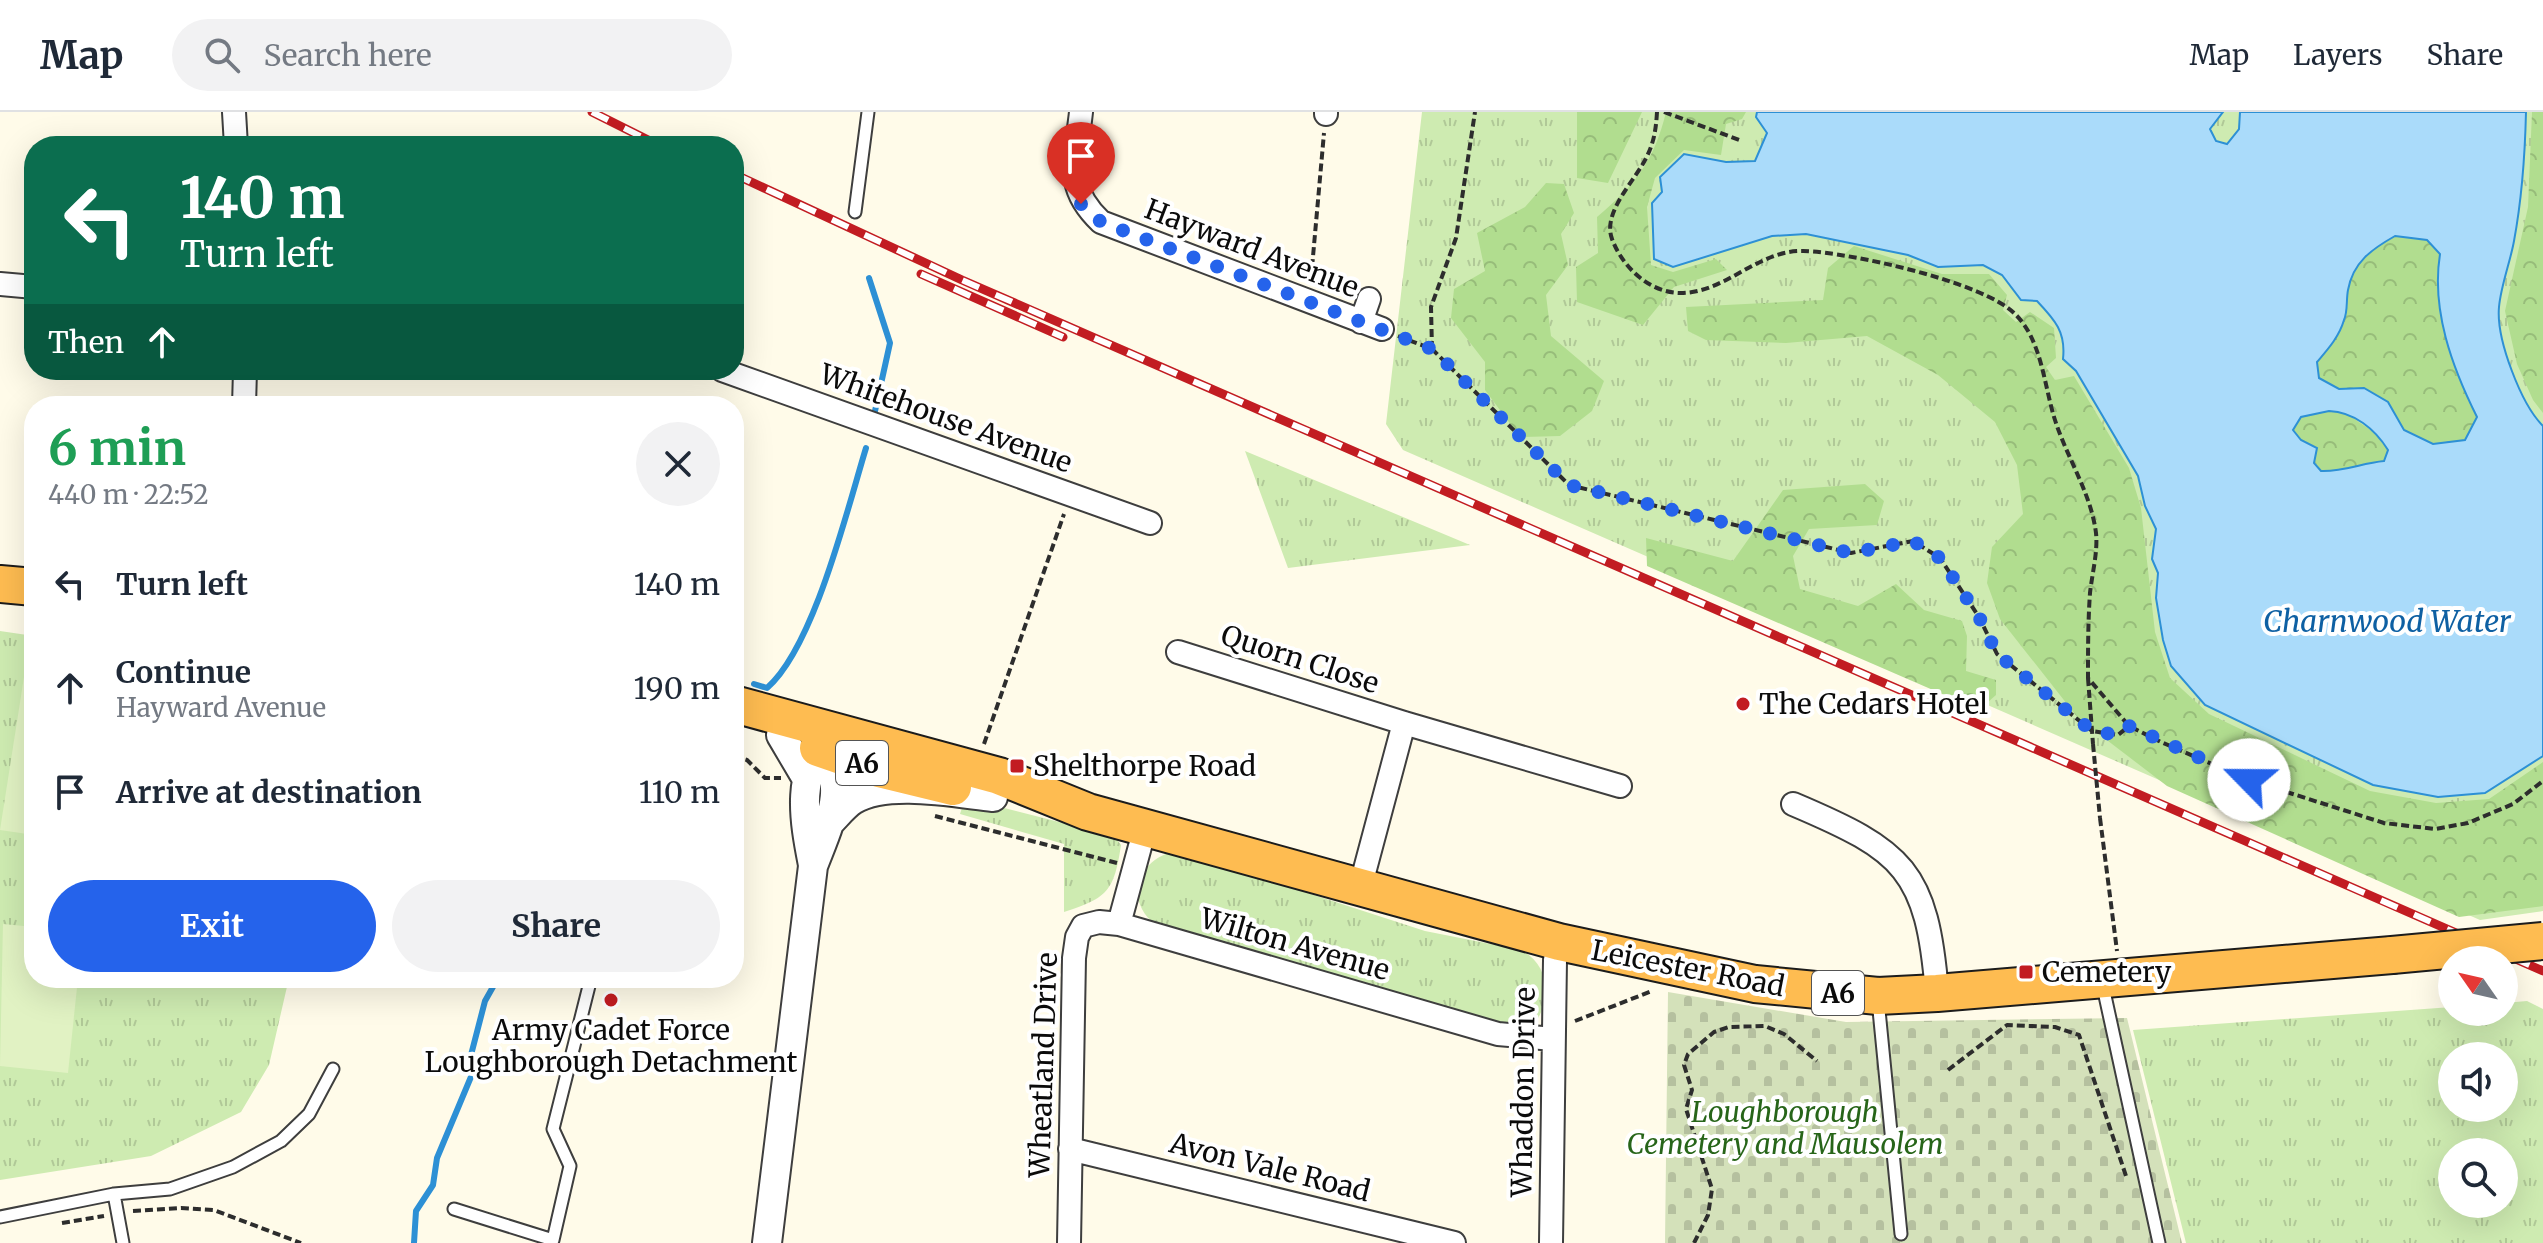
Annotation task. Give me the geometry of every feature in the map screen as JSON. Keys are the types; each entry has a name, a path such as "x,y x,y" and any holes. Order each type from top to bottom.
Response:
{"highway":[{"path":"0,584 24,586"},
{"name":"Leicester Road","path":"744,708 783,726 826,754 984,783 1559,942 1755,984 1878,996 1937,993 2543,941"},
{"name":"Leicester Road","path":"744,720 783,726"}],"street":[{"path":"234,112 235,136"},
{"name":"Hayward Avenue","path":"1081,112 1074,179 1081,204 1101,222 1382,329"},
{"path":"0,284 24,286"},
{"name":"Hayward Avenue","path":"1361,322 1369,299"},
{"name":"Whitehouse Avenue","path":"744,378 1150,523"},
{"name":"Quorn Close","path":"1178,652 1620,786"},
{"name":"Quorn Close","path":"1360,888 1404,723"},
{"path":"767,1243 813,866 830,822 837,780 833,764 826,754 783,726"},
{"path":"813,866 804,822 826,754"},
{"path":"830,822 853,800 870,793 984,783"},
{"path":"1793,804 1881,846 1911,879 1927,914 1937,993"},
{"path":"1119,924 1145,828"},
{"name":"Wheatland Drive","path":"1069,1243 1077,937 1083,926 1099,922 1119,924"},
{"name":"Wilton Avenue","path":"1119,924 1498,1034 1553,1039"},
{"name":"Whaddon Drive","path":"1551,1243 1555,960 1559,942"},
{"name":"Avon Vale Road","path":"1070,1149 1454,1243"}],"lane":[{"path":"855,212 868,112"},
{"path":"2111,977 2159,1243"},
{"path":"454,1209 553,1240 570,1166 553,1129 588,988"},
{"path":"1878,996 1901,1234"},
{"path":"0,1217 114,1194 170,1189 233,1167 281,1141 309,1114 333,1069"},
{"path":"114,1194 123,1243"}],"path":[{"path":"1432,349 1431,307 1456,238 1475,112"},
{"path":"1657,112 1656,135 1615,210 1610,235 1620,258 1632,272 1661,288 1688,292 1724,281 1781,252 1805,251 1886,264 1993,297 2016,314 2030,335 2049,390 2054,419 2091,509 2096,536 2090,597 2088,678 2111,977"},
{"path":"1664,112 1742,141"},
{"path":"1309,303 1326,113"},
{"path":"1382,329 1432,349 1569,485 1851,553 1913,541 1940,558 1979,617 1997,654 2092,731 2118,735 2129,726"},
{"path":"984,783 1070,495"},
{"path":"2088,678 2129,726 2249,780 2384,823 2435,829 2468,823 2513,804 2543,781"},
{"path":"925,813 1134,870"},
{"path":"1948,1070 2007,1025 2055,1027 2079,1035 2128,1182"},
{"path":"1694,1243 1708,1215 1712,1189 1686,1109 1692,1090 1684,1065 1688,1054 1714,1032 1729,1027 1765,1026 1784,1034 1817,1061"},
{"path":"52,1224 117,1213 181,1208 214,1210 301,1243"}],"green space":[{"path":"1422,112 2543,112 2543,911 2480,920 1403,450 1386,424"},
{"path":"1577,112 1642,112 1608,183 1577,178"},
{"path":"1666,112 1746,112 1742,119 1726,124 1721,155 1684,150 1655,178 1647,207 1651,265 1673,272 1716,259 1727,270 1674,287 1643,325 1577,302 1576,267 1598,253 1597,217 1623,194 1642,170 1656,144"},
{"path":"2532,112 2543,112 2543,413 2533,400 2517,364 2505,311 2528,207"},
{"path":"1546,183 1564,184 1574,213 1561,234 1568,265 1546,295 1551,336 1604,381 1592,411 1560,436 1520,437 1485,390 1485,362 1451,318 1454,289 1485,271 1477,233 1525,207"},
{"path":"2395,236 2427,240 2440,254 2441,316 2452,358 2477,417 2465,440 2433,444 2404,430 2388,402 2364,388 2339,389 2319,378 2317,362 2343,325 2353,274 2370,253"},
{"path":"1854,246 1942,274 1989,274 2007,295 2003,310 2016,322 2030,312 2054,328 2056,358 2046,367 2055,380 2074,376 2129,468 2141,508 2155,632 2170,678 2209,714 2370,791 2436,803 2489,799 2543,762 2543,906 2459,917 2167,786 2078,718 2000,619 1987,583 1992,547 2023,514 2017,465 1995,422 1938,375 1867,336 1786,343 1706,340 1688,331 1686,307 1823,300 1828,268"},
{"path":"2329,411 2346,412 2374,432 2388,450 2384,461 2321,471 2293,430 2301,417"},
{"path":"1245,451 1470,545 1288,568"},
{"path":"1865,484 1884,501 1877,525 1809,529 1793,556 1800,589 1858,606 1896,584 1924,610 1962,621 1967,636 1966,671 1996,680 1996,695 1979,710 1647,566 1646,538 1733,561 1783,490"},
{"path":"0,631 24,635 24,988 287,988 269,1065 241,1112 151,1156 0,1180"},
{"path":"24,677 24,834 0,830"},
{"path":"965,798 1114,836 1121,845 1111,883 1100,897 1064,912 1064,844 960,814"},
{"path":"1178,851 1425,931 1521,950 1537,963 1542,972 1546,991 1542,1010 1537,1020 1513,1027 1156,925 1140,904 1140,880 1153,861"},
{"path":"3,924 24,926 24,988 77,988 68,1073 0,1066"},
{"name":"Loughborough Cemetery and Mausolem","path":"1668,992 1846,1022 2127,1018 2182,1243 1665,1243"},
{"path":"2527,1001 2543,1009 2543,1243 2186,1243 2133,1030 2438,1008 2438,1026 2518,1026 2518,1002"}],"water":[{"name":"Charnwood Water","path":"1757,112 2223,112 2210,129 2216,141 2227,144 2239,129 2240,112 2526,112 2519,209 2500,299 2499,320 2506,353 2519,387 2526,403 2543,426 2543,756 2485,793 2438,797 2373,785 2205,705 2171,666 2163,640 2156,598 2158,573 2152,559 2156,529 2145,506 2138,476 2076,371 2063,359 2063,341 2054,321 2037,301 2021,300 2002,275 1983,265 1938,267 1908,255 1806,234 1772,236 1673,267 1654,259 1652,203 1662,192 1660,177 1684,154 1726,162 1755,161 1767,133 1756,117","holes":["2395,236 2427,240 2440,254 2438,296 2441,317 2459,378 2477,417 2465,440 2433,444 2404,430 2388,402 2364,388 2339,389 2319,378 2317,362 2342,326 2354,272 2371,251","2329,411 2355,418 2377,435 2388,450 2384,461 2321,471 2314,463 2317,448 2301,440 2293,430 2301,417"]}],"waterway":[{"path":"869,278 890,343 875,411"},
{"path":"754,684 767,688 800,642 827,576 866,448"},
{"path":"414,1243 416,1211 433,1185 437,1158 473,1072 471,1055 485,1001 492,988"}],"railway":[{"path":"592,112 640,136"},
{"path":"744,179 962,280 2543,971"},
{"path":"921,274 1063,337"}],"place":[{"name":"The Cedars Hotel","path":"1743,704"},
{"name":"Shelthorpe Road","path":"1017,766"},
{"name":"Cemetery","path":"2026,972"},
{"name":"Army Cadet Force Loughborough Detachment","path":"611,1000"}],"route":[{"path":"1081,204 1101,222 1432,349 1569,485 1851,553 1913,541 1940,558 1979,617 1997,654 2092,731 2118,735 2129,726 2249,780"}]}
